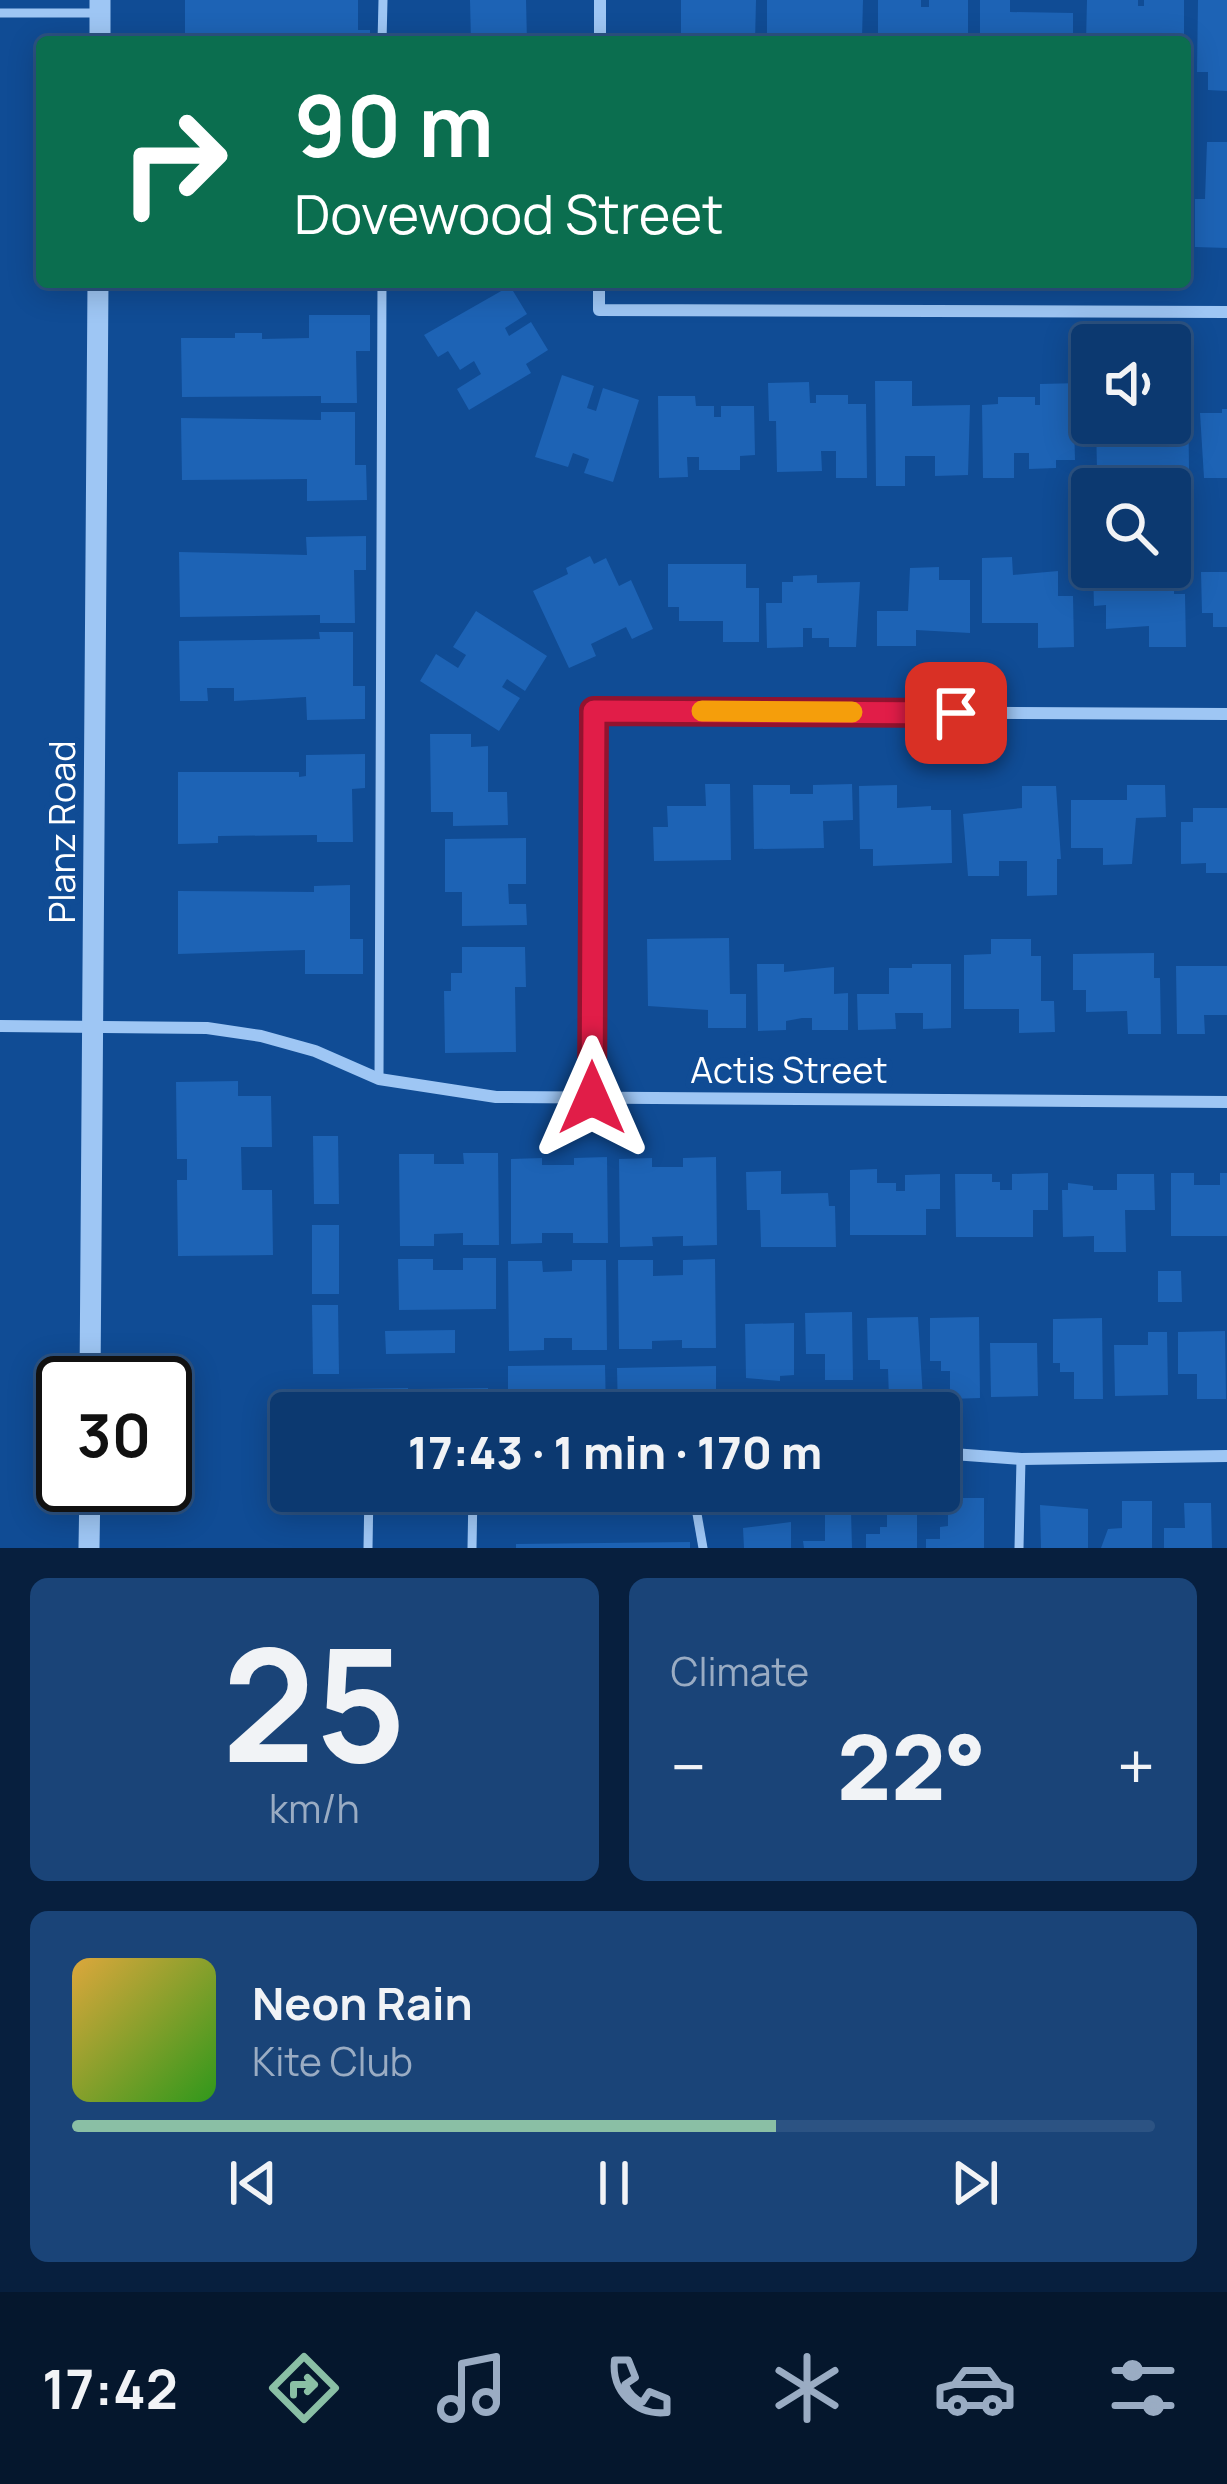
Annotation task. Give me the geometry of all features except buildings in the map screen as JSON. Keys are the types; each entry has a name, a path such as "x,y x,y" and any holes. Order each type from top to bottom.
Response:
{"street":[{"path":"600,0 600,36"},
{"name":"Planz Road","path":"90,1356 98,288"},
{"path":"599,288 599,310 1227,312"},
{"path":"592,1098 594,711 1227,714"},
{"name":"Actis Street","path":"0,1026 207,1028 315,1051 379,1078 477,1095 1227,1102"},
{"path":"960,1455 1227,1456"},
{"path":"89,1548 90,1512"}],"lane":[{"path":"382,0 382,36"},
{"path":"0,13 100,6"},
{"path":"379,1078 382,288"},
{"path":"1019,1548 1022,1459"},
{"path":"368,1548 369,1512"},
{"path":"472,1548 473,1512"},
{"path":"697,1512 703,1548"}],"slow traffic":[{"path":"702,711 852,712"}],"route":[{"path":"592,1098 594,711 956,713"}]}
